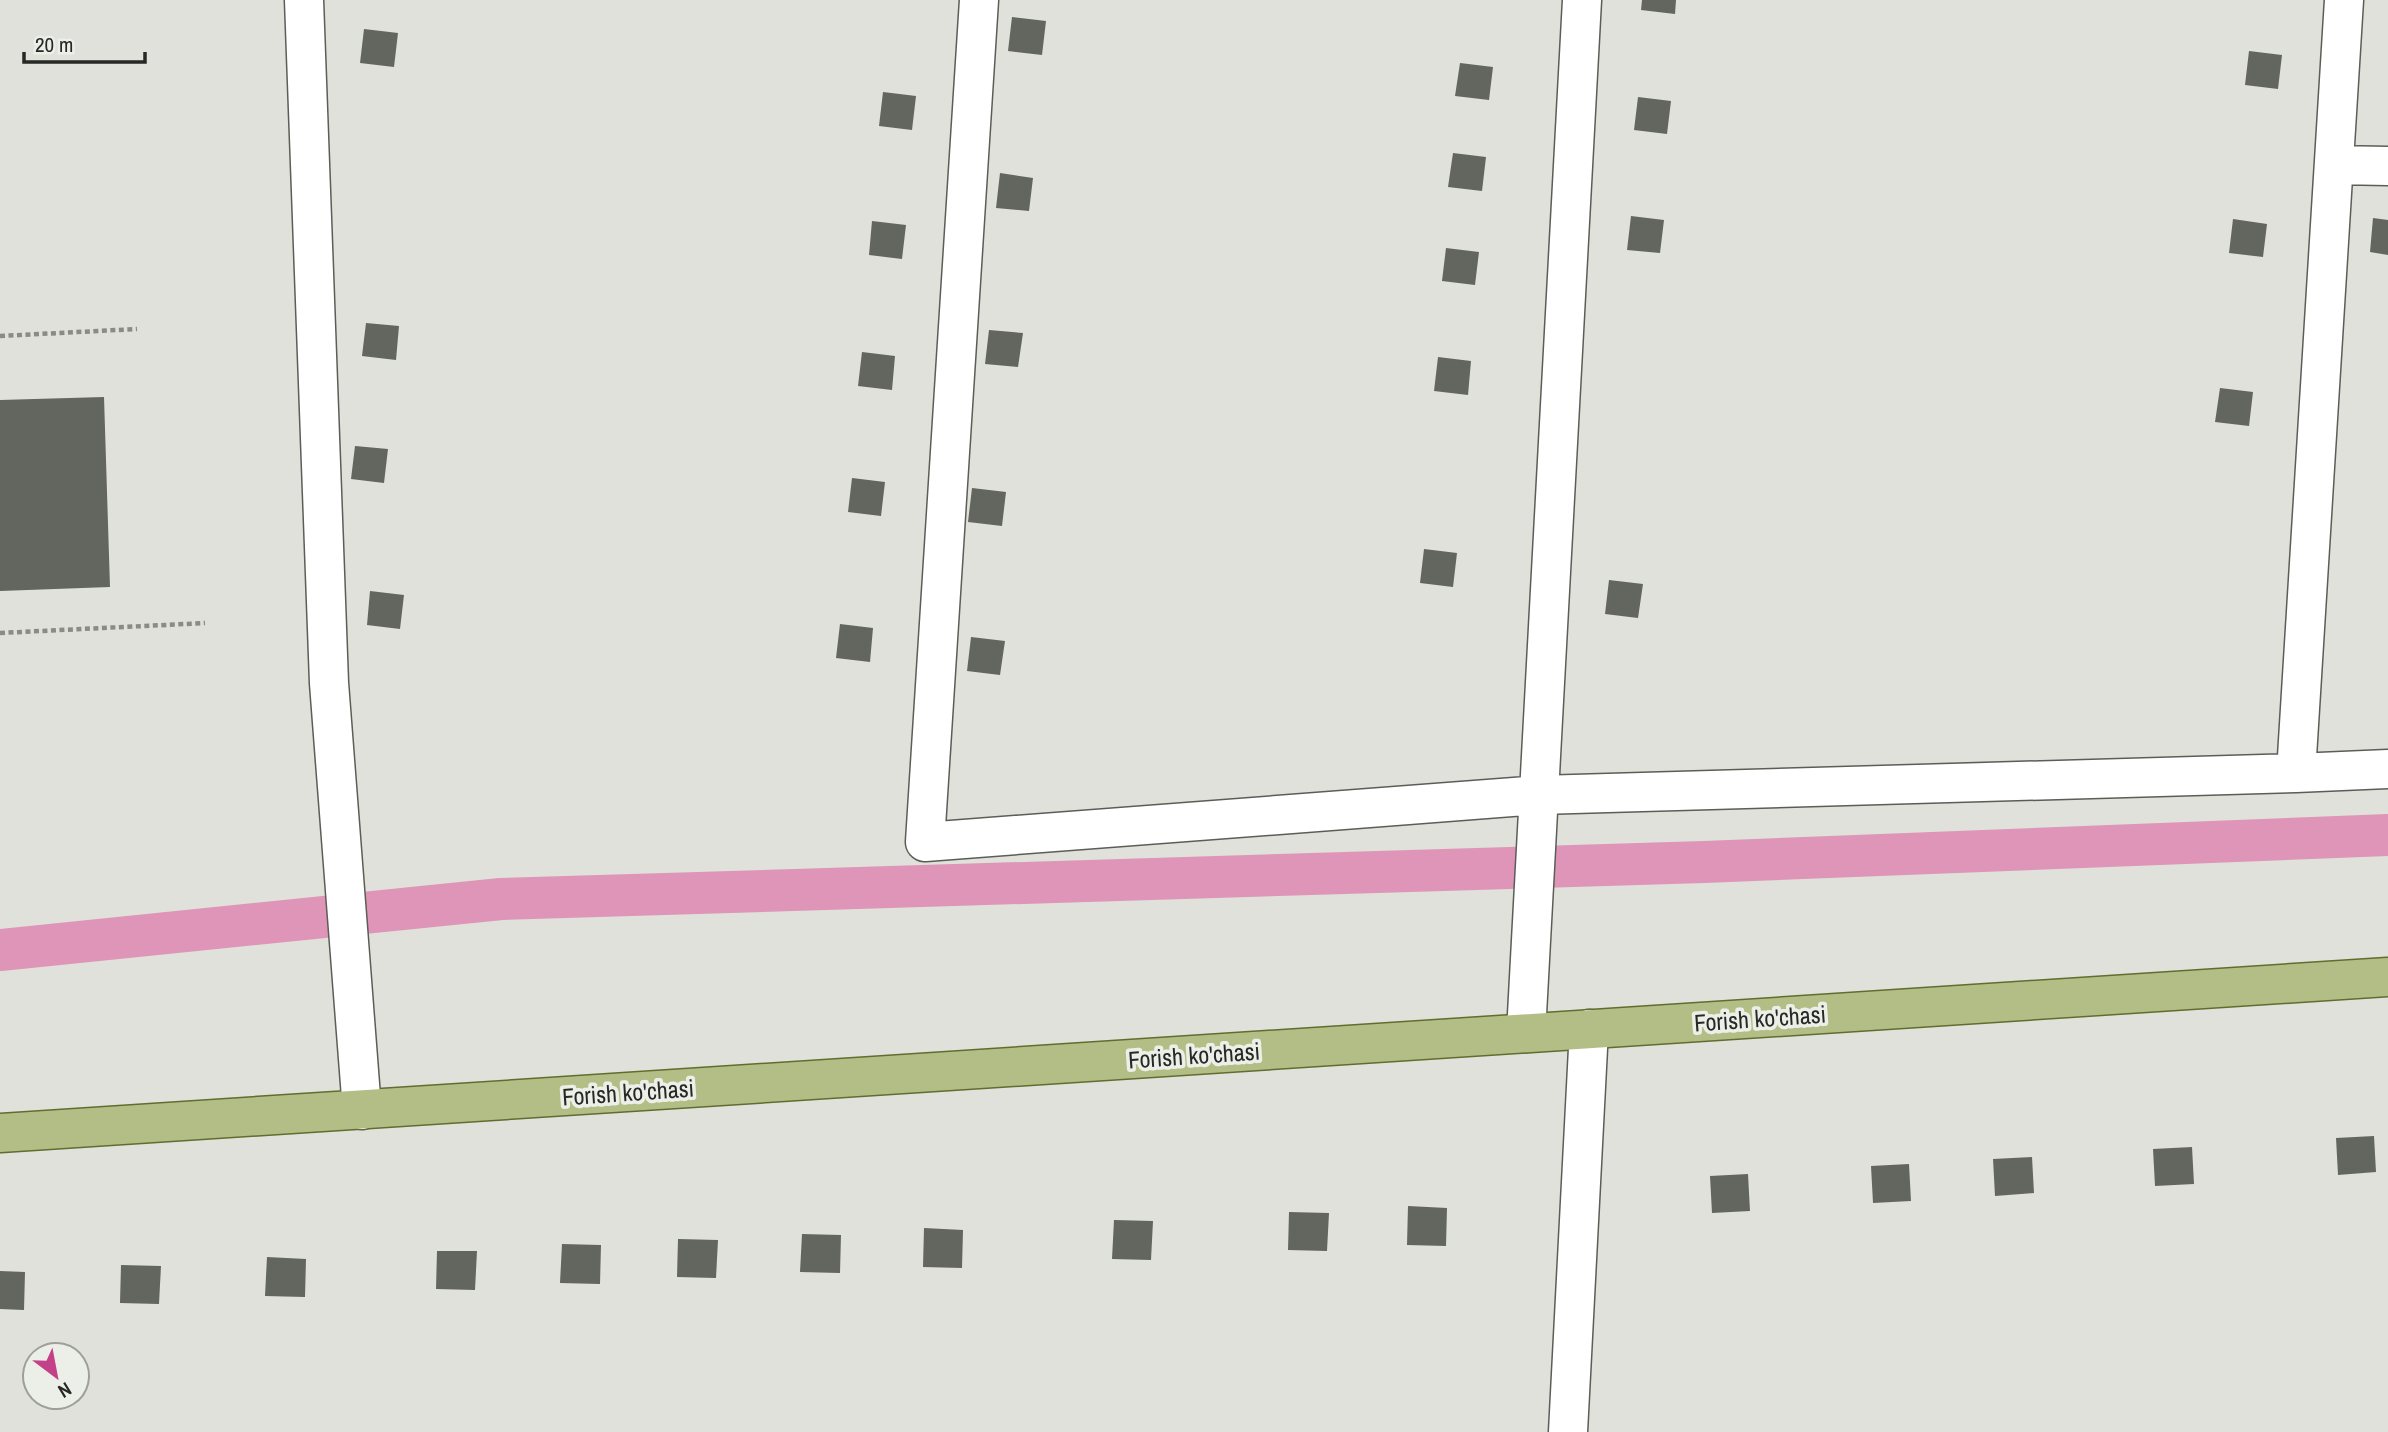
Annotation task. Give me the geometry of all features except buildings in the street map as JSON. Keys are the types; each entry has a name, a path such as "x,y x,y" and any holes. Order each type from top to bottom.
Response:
{"main road":[{"name":"Forish ko'chasi","path":"0,1133 2388,977"}],"street":[{"path":"304,0 329,683 362,1110"},
{"path":"979,0 925,842 1539,795 2296,774 2388,769"},
{"path":"1526,1033 1582,0"},
{"path":"2296,774 2344,0"},
{"path":"2334,165 2388,166"},
{"path":"1568,1432 1589,1029"}],"path":[{"path":"0,335 137,329"},
{"path":"0,633 205,623"}],"waterway":[{"path":"0,950 501,899 1704,862 2388,835"}]}
